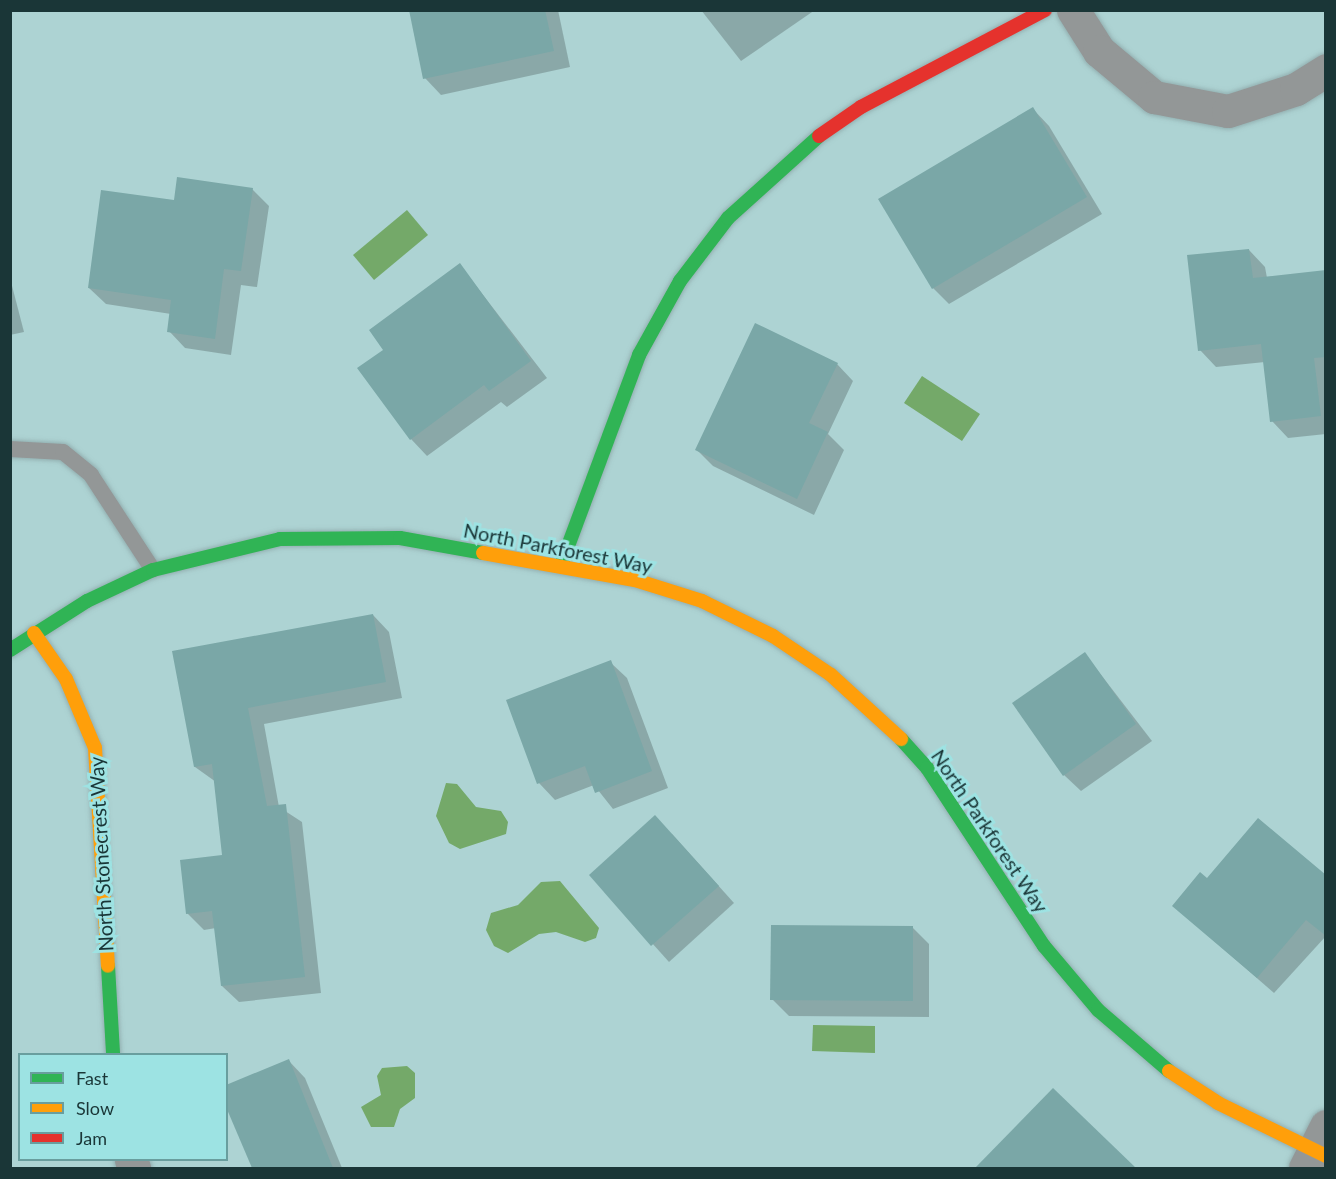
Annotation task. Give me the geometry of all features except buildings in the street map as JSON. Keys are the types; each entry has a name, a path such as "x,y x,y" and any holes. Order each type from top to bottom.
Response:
{"street":[{"path":"561,566 639,355 680,281 728,218 793,155 861,107 1045,10"},
{"path":"1073,10 1099,51 1154,97 1228,111 1296,89 1326,70"},
{"name":"North Parkforest Way","path":"10,650 34,633 153,570 220,550 334,536 400,538 561,566 635,580 702,601 773,636 831,675 927,768 1044,946 1098,1010 1159,1064 1218,1103 1317,1150"},
{"name":"North Stonecrest Way","path":"34,633 66,679 95,748 113,1053"}],"lane":[{"path":"10,449 63,452 91,475 153,570"}],"shaded area":[{"path":"407,210 428,235 374,280 353,255"},
{"path":"922,376 980,414 962,441 904,403"},
{"path":"446,783 457,784 476,807 501,811 508,822 506,834 460,849 449,843 436,816"},
{"path":"560,881 599,928 596,938 585,942 556,932 539,934 508,953 494,946 486,930 491,913 518,905 541,882"},
{"path":"813,1025 875,1026 875,1053 812,1051"},
{"path":"407,1066 415,1073 415,1098 400,1109 394,1127 371,1127 361,1107 381,1095 377,1076 382,1068"}],"traffic: fast":[{"path":"561,565 639,355 680,281 728,218 819,136"},
{"path":"10,650 87,601 153,570 280,539 400,538 483,553"},
{"path":"901,739 927,768 1044,946 1098,1010 1169,1071"},
{"path":"108,966 113,1053"}],"traffic: slow":[{"path":"483,553 635,580 702,601 773,636 831,675 901,739"},
{"path":"34,633 66,679 95,748 108,966"},
{"path":"1169,1071 1218,1103 1326,1156"}],"traffic: jam":[{"path":"819,136 861,107 1045,10"}]}
